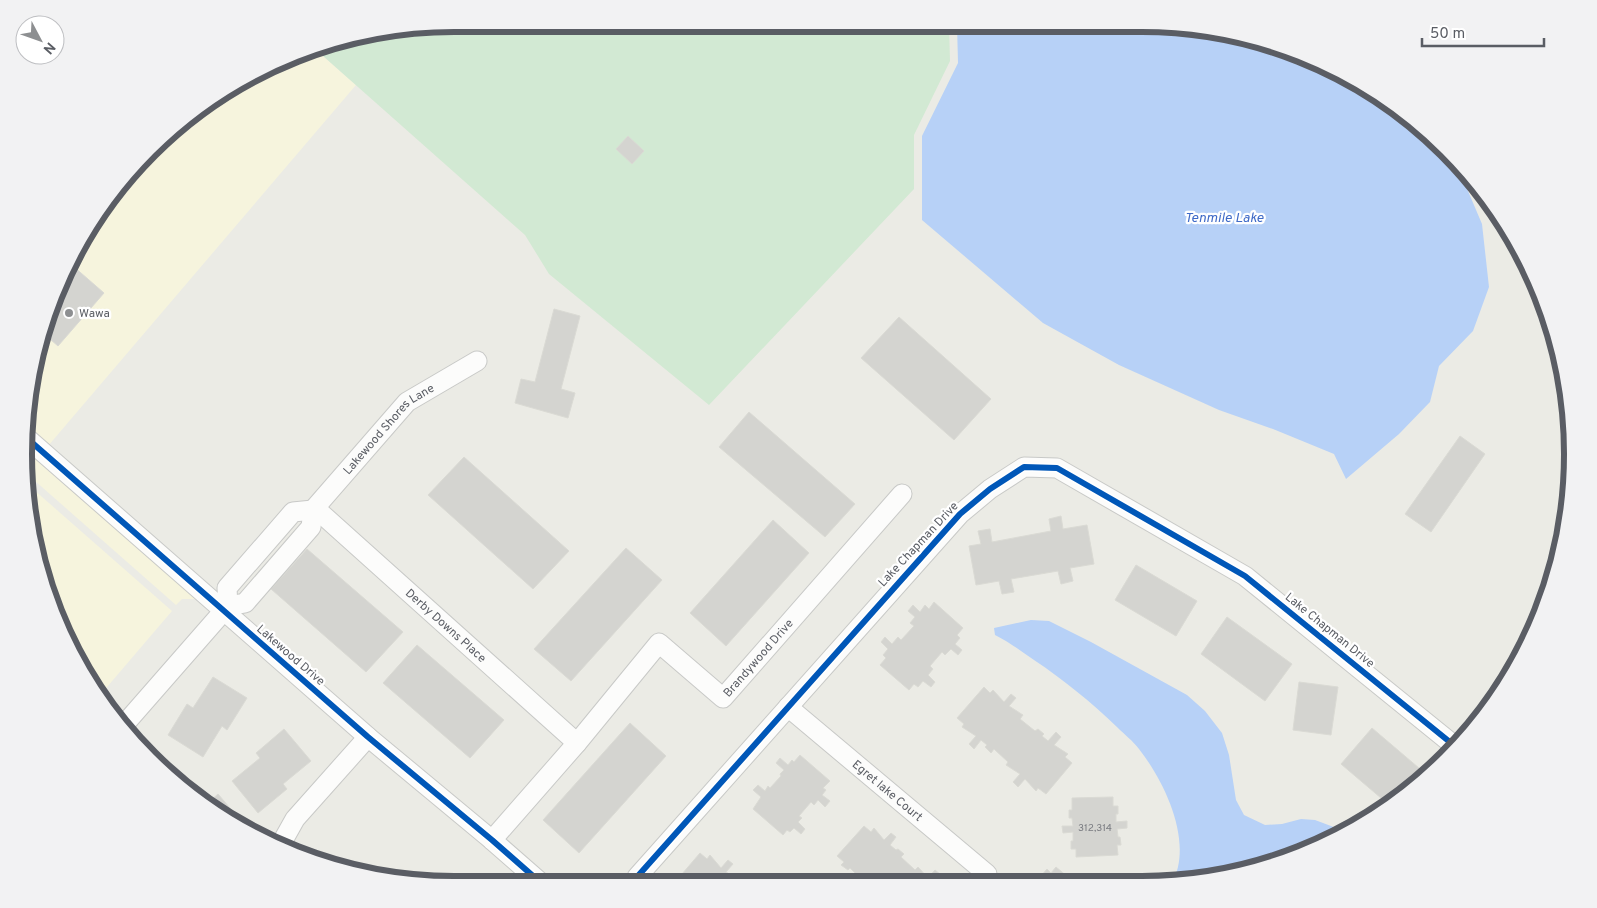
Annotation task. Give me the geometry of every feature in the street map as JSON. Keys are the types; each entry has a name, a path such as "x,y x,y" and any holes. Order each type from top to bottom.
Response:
{"street":[{"name":"Lakewood Shores Lane","path":"314,509 407,402 477,361"},
{"name":"Lakewood Drive","path":"32,443 226,609 368,737 533,876"},
{"name":"Lake Chapman Drive","path":"637,876 960,514 990,489 1024,467 1057,468 1246,576 1450,742"},
{"name":"Brandywood Drive","path":"492,840 577,743 659,643 723,698 902,494"},
{"path":"128,721 226,609 227,588 293,512 314,509"},
{"name":"Derby Downs Place","path":"314,509 577,743"},
{"name":"Egret lake Court","path":"788,707 987,874"},
{"path":"283,839 295,819 368,737"}],"shaded area":[{"path":"321,54 356,85 48,446 33,432 36,399 47,345 55,319 76,268 89,243 120,197 156,156 197,120 243,89 268,76"},
{"path":"32,455 196,599 182,599 176,605 33,479"},
{"path":"34,490 172,611 105,689 76,640 55,589 41,536"}],"green space":[{"path":"454,32 949,32 950,61 914,135 914,189 709,405 549,274 525,235 321,54 345,47 399,36"}],"water":[{"name":"Tenmile Lake","path":"957,32 1143,32 1198,36 1252,47 1304,65 1354,89 1400,120 1421,137 1463,180 1482,224 1489,287 1473,331 1439,366 1430,402 1399,434 1346,479 1334,454 1273,429 1219,410 1119,365 1043,323 922,220 922,136 958,63"},
{"path":"1031,620 1049,621 1187,695 1205,711 1222,733 1229,755 1236,800 1244,815 1265,825 1282,824 1301,819 1315,820 1337,828 1304,843 1252,861 1175,875 1180,850 1174,813 1158,778 1139,749 1067,683 995,635 994,628"}],"building":[{"path":"628,136 644,151 632,164 616,149"},
{"name":"Wawa","path":"76,268 104,293 58,346 49,338"},
{"path":"554,309 580,316 561,389 575,393 568,418 515,403 521,379 535,382"},
{"path":"899,317 991,399 954,440 861,358"},
{"path":"749,412 855,504 825,537 719,447"},
{"path":"1460,436 1485,454 1431,532 1405,514"},
{"path":"464,457 569,551 533,589 428,495"},
{"path":"1061,516 1063,529 1087,525 1094,564 1070,568 1073,581 1061,584 1058,571 1011,579 1014,592 1002,594 999,581 976,585 969,546 981,544 978,531 990,529 992,542 1051,531 1049,519"},
{"path":"773,520 809,553 726,646 690,613"},
{"path":"626,548 662,580 571,681 534,649"},
{"path":"307,549 403,632 366,672 271,589"},
{"path":"1136,565 1197,601 1176,636 1115,600"},
{"path":"934,602 963,628 957,635 960,638 955,644 962,650 958,655 951,649 945,655 942,652 930,666 933,669 928,675 935,682 931,687 923,681 918,687 914,684 909,690 880,665 886,658 883,655 888,649 881,642 885,637 892,644 898,637 901,640 914,626 910,623 915,617 908,611 913,605 920,612 925,605 929,609"},
{"path":"1227,617 1292,664 1265,701 1201,654"},
{"path":"417,645 504,720 470,758 383,683"},
{"path":"213,677 247,698 227,730 222,726 203,757 168,735 187,704 193,708"},
{"path":"1299,682 1338,687 1331,735 1293,730"},
{"path":"984,687 990,693 993,690 1004,702 1011,694 1016,698 1009,706 1023,715 1020,719 1035,731 1038,729 1048,741 1056,732 1061,737 1054,745 1068,754 1065,757 1072,763 1046,794 1038,788 1036,791 1025,779 1018,787 1013,782 1020,774 1006,765 1008,762 994,749 991,753 985,747 987,745 981,740 974,749 969,744 976,736 962,727 964,724 957,718"},
{"path":"630,723 666,756 579,853 543,820"},
{"path":"1372,728 1422,770 1383,800 1341,764"},
{"path":"284,729 311,761 283,784 287,789 258,813 232,781 260,758 256,753"},
{"path":"800,755 830,781 823,788 826,790 822,795 830,801 825,807 818,800 814,805 811,802 799,816 802,818 798,822 805,829 801,834 794,828 790,832 787,830 783,835 753,809 761,797 753,790 758,785 765,791 768,786 770,788 781,776 780,774 784,770 776,763 780,758 788,765 792,760 794,762"},
{"path":"173,768 186,776 185,778"},
{"path":"218,794 235,814 220,804 213,799"},
{"path":"1113,797 1113,806 1118,806 1116,822 1127,821 1127,828 1117,829 1121,845 1117,845 1118,855 1076,857 1076,849 1071,849 1073,832 1063,833 1062,826 1073,826 1072,818 1069,818 1069,810 1072,810 1072,798"},
{"path":"864,826 871,832 874,828 884,840 891,833 896,837 890,845 904,854 901,857 915,870 918,867 926,876 853,876 855,873 850,868 848,870 841,865 844,862 837,856"},
{"path":"700,853 707,859 710,855 721,868 728,860 733,864 726,872 732,876 680,876"},
{"path":"1056,867 1067,876 1041,876 1047,869 1051,873"},
{"path":"935,870 940,876 930,876"}],"cycle path":[{"path":"32,443 368,737 533,876"},
{"path":"638,876 960,514 990,489 1024,467 1057,468 1245,576 1450,742"}],"place":[{"name":"Wawa","path":"69,313"}]}
